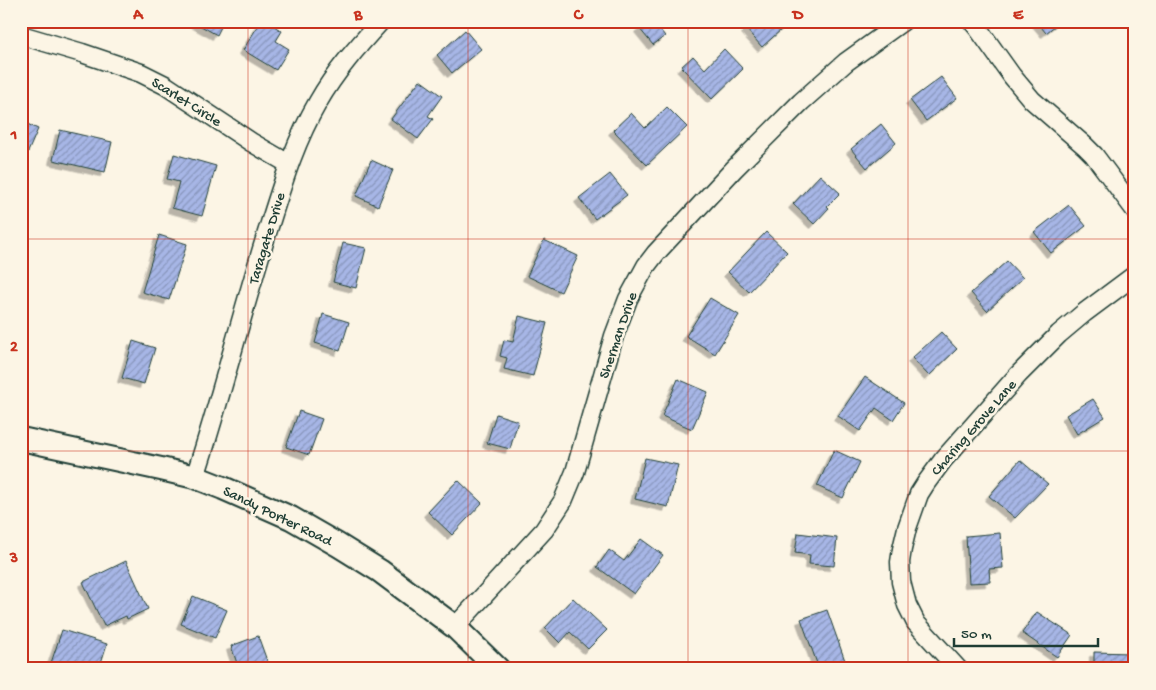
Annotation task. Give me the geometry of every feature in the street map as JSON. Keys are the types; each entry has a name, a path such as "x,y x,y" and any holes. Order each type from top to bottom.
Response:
{"street":[{"name":"Taragate Drive","path":"195,477 212,425 253,277 289,164 300,137 319,101 343,64 381,21"},
{"name":"Sherman Drive","path":"455,627 544,530 563,501 575,472 614,336 628,299 646,266 734,169 800,102 846,62 903,21"},
{"path":"972,21 1032,100 1090,150 1135,210"},
{"name":"Scarlet Circle","path":"21,35 141,73 165,85 251,142 289,164"},
{"name":"Charing Grove Lane","path":"958,669 916,623 907,605 901,582 900,562 902,549 919,494 943,460 1025,368 1059,334 1135,275"},
{"name":"Sandy Porter Road","path":"21,439 195,477 290,518 380,571 455,627 498,669"}],"building":[{"path":"192,21 224,21 217,35"},
{"path":"261,21 266,21 282,31 276,41 289,49 276,70 243,50"},
{"path":"648,21 653,21 665,36 653,45 639,28"},
{"path":"754,21 791,21 762,47 746,29"},
{"path":"1036,21 1061,21 1046,33"},
{"path":"465,30 481,49 452,73 437,55"},
{"path":"724,49 743,69 712,99 681,67 693,56 705,69"},
{"path":"941,77 957,98 926,121 910,100"},
{"path":"420,80 442,96 428,116 433,119 418,139 391,119"},
{"path":"667,107 687,127 647,165 613,130 631,113 645,128"},
{"path":"21,121 38,129 28,152 21,148"},
{"path":"881,124 896,143 867,168 851,149"},
{"path":"60,130 112,142 105,172 53,160"},
{"path":"174,154 216,166 202,216 172,208 179,182 167,179"},
{"path":"371,160 393,170 378,206 356,196"},
{"path":"610,174 627,195 595,219 579,198"},
{"path":"820,175 840,193 827,206 829,208 814,224 793,204"},
{"path":"1069,205 1086,226 1051,253 1034,232"},
{"path":"766,232 787,252 749,292 728,272"},
{"path":"159,235 187,244 169,300 142,292"},
{"path":"544,240 578,256 561,292 527,276"},
{"path":"343,243 366,248 356,288 333,282"},
{"path":"1007,261 1023,278 987,311 971,293"},
{"path":"710,298 739,315 715,354 686,336"},
{"path":"323,314 349,322 340,351 315,343"},
{"path":"519,316 547,323 533,376 504,369 507,358 500,356 504,340 513,342"},
{"path":"941,332 957,349 929,376 912,358"},
{"path":"133,341 155,348 144,384 122,378"},
{"path":"865,377 904,403 893,420 876,408 860,431 838,416"},
{"path":"678,379 708,392 692,429 662,416"},
{"path":"1093,399 1105,417 1077,434 1066,415"},
{"path":"299,411 322,419 309,455 286,447"},
{"path":"496,414 518,421 510,449 487,443"},
{"path":"834,450 860,462 843,498 817,486"},
{"path":"645,458 678,465 668,507 635,499"},
{"path":"1020,460 1048,484 1015,518 989,496"},
{"path":"458,480 482,503 452,535 428,512"},
{"path":"798,533 837,538 834,566 809,564 810,555 795,553"},
{"path":"1000,533 1003,568 989,569 990,582 969,583 966,536"},
{"path":"641,539 663,555 634,594 597,567 609,550 624,561"},
{"path":"126,561 148,609 127,619 126,616 104,626 83,582"},
{"path":"193,596 227,610 215,638 181,624"},
{"path":"573,598 607,630 588,649 570,632 560,643 545,628"},
{"path":"827,610 848,669 819,669 801,619"},
{"path":"1037,612 1072,635 1057,657 1022,633"},
{"path":"62,630 107,644 99,669 49,669"},
{"path":"258,636 270,669 239,669 231,646"},
{"path":"1094,652 1130,653 1129,669 1094,669"}]}
